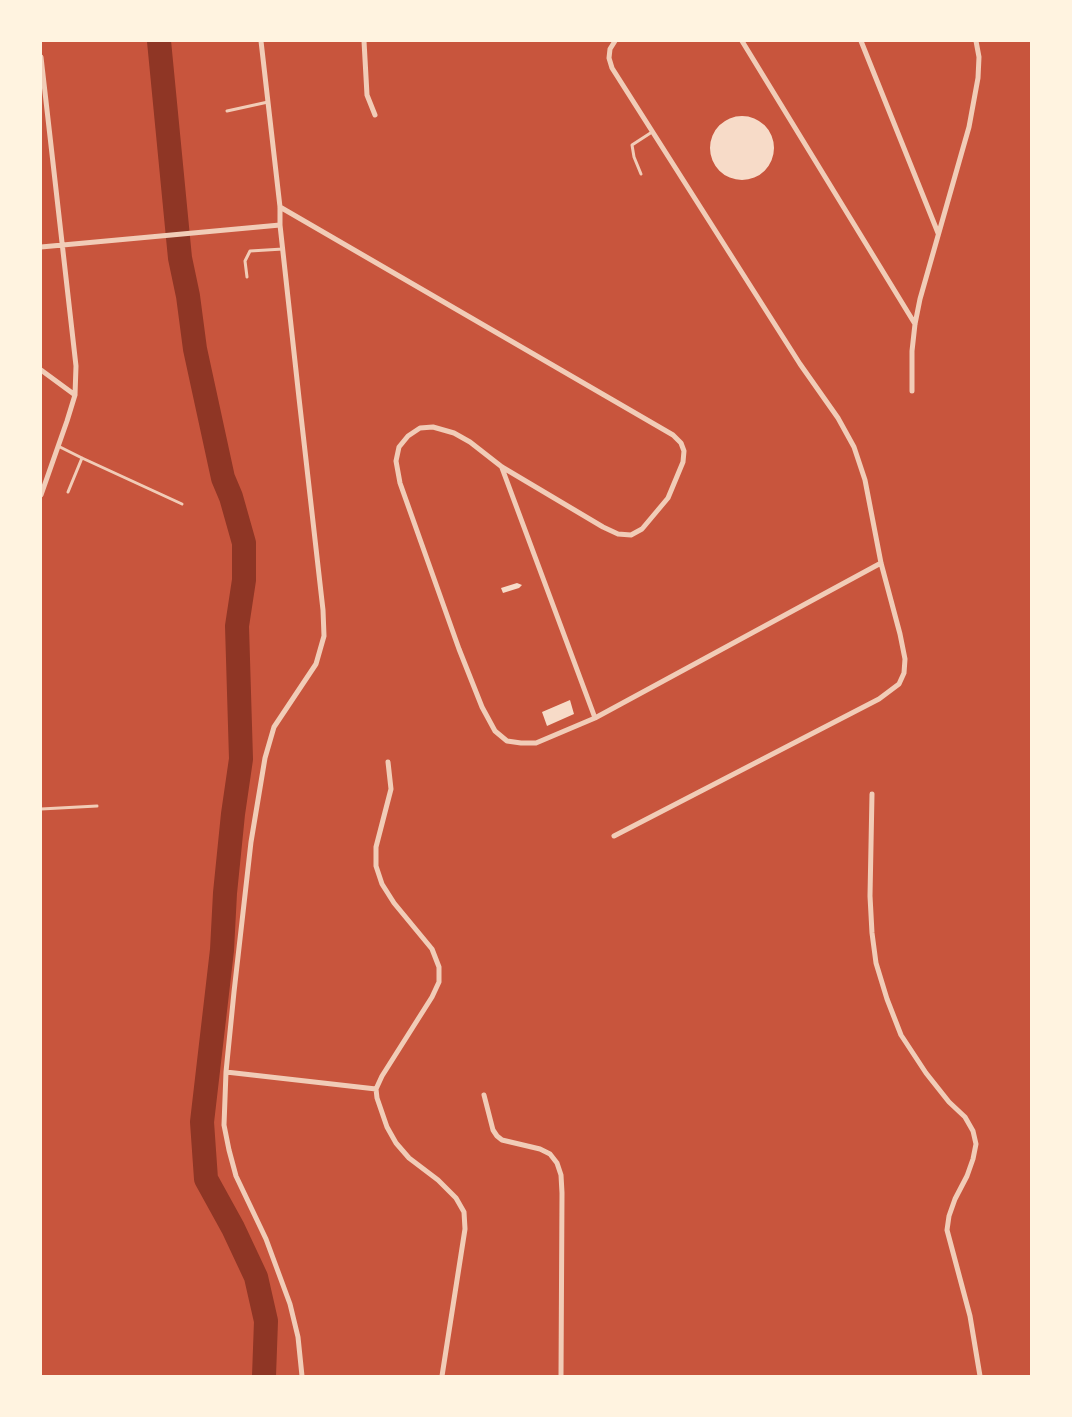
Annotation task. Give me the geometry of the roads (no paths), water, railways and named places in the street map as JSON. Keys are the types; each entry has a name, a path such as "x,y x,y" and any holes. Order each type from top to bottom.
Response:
{"street":[{"path":"261,41 280,207 282,249 323,610 324,636 316,664 274,726 265,758 251,842 226,1072 224,1125 236,1176 266,1239 290,1304 298,1337 302,1376"},
{"path":"364,41 368,95 375,115"},
{"path":"614,836 879,699 899,684 904,673 905,659 881,563 865,480 854,447 838,418 800,364 612,68 609,58 610,49 615,41"},
{"path":"742,41 915,324"},
{"path":"861,41 938,234"},
{"path":"912,391 912,351 915,324 920,299 969,127 978,78 979,57 976,41"},
{"path":"41,57 76,366 75,394 41,495"},
{"path":"280,207 673,434 681,443 684,451 683,462 668,498 642,529 630,534 618,534 603,527 502,467 470,442 454,433 433,427 420,428 408,436 399,447 396,461 400,484 459,649 486,715 495,731 507,741 521,744 536,743 595,718 881,563"},
{"path":"41,247 280,225"},
{"path":"41,370 75,394"},
{"path":"502,467 595,718"},
{"path":"388,762 391,789 376,847 376,866 382,884 394,903 432,949 439,967 439,982 432,997 376,1088 387,1127 396,1143 409,1158 438,1180 456,1198 464,1212 465,1229 442,1376"},
{"path":"872,794 870,896 876,963 901,1035 926,1073 949,1102 965,1118 973,1131 976,1144 973,1159 954,1198 948,1216 947,1230 970,1316 980,1376"},
{"path":"226,1072 376,1088"},
{"path":"484,1095 493,1130 497,1136 502,1140 540,1149 550,1154 557,1163 561,1175 561,1376"}],"lane":[{"path":"227,111 268,102"},
{"path":"641,174 634,157 632,144 652,132"},
{"path":"247,277 245,261 250,251 282,249"},
{"path":"58,446 182,504"},
{"path":"68,492 82,458"},
{"path":"41,809 97,806"}],"waterway":[{"path":"159,41 180,258 188,296 195,349 223,478 231,497 244,543 244,580 237,626 241,759 233,814 225,893 222,950 202,1122 206,1179 233,1228 256,1277 266,1321 264,1376"}]}
